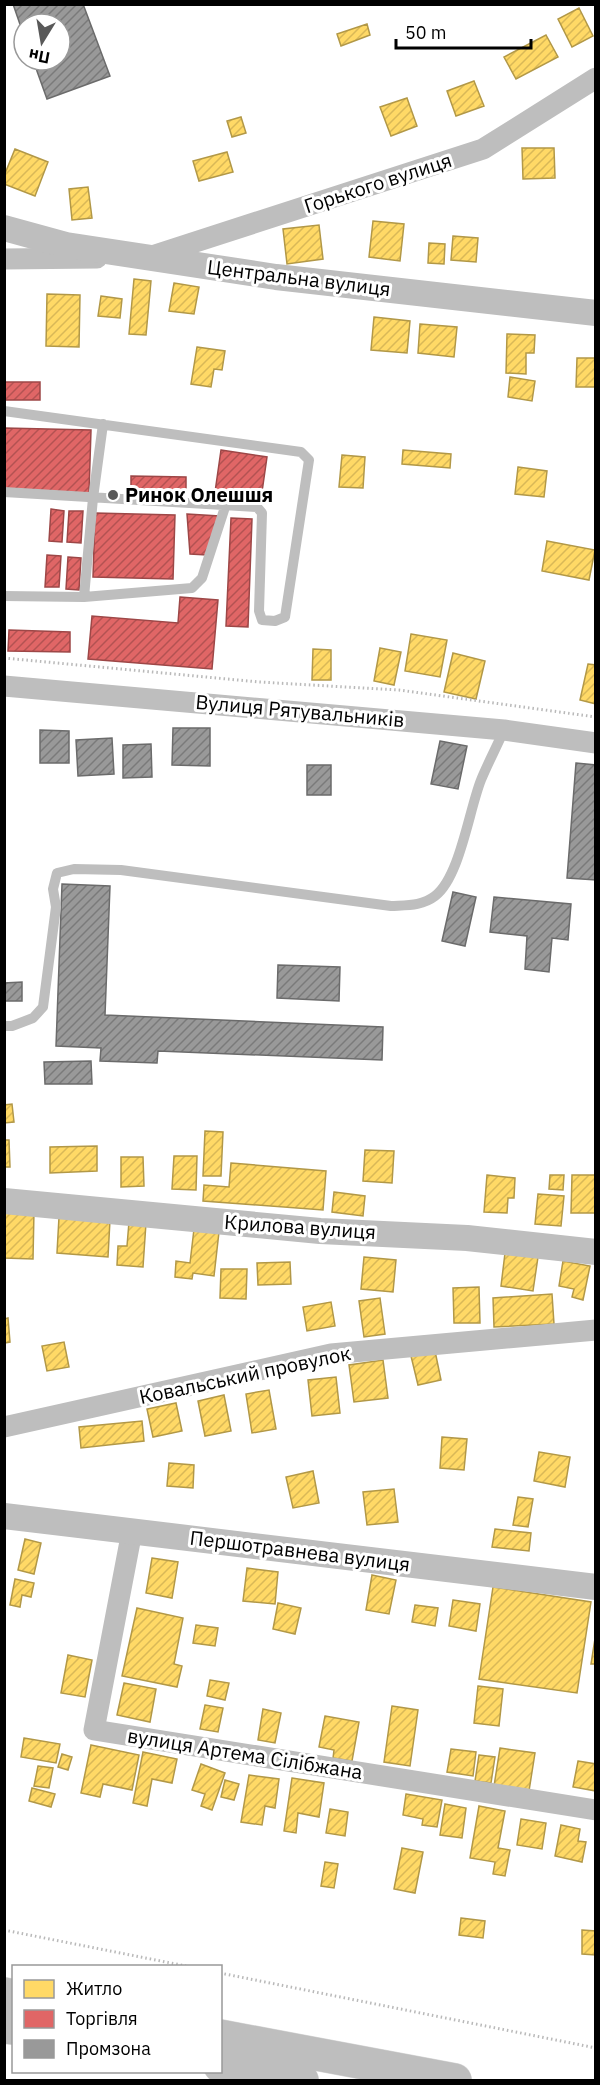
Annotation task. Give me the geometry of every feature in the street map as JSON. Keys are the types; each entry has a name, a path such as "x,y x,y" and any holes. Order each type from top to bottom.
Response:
{"highway":[{"path":"222,2036 455,2080"},
{"path":"222,2066 302,2080"}],"street":[{"name":"Горького вулиця","path":"4,259 146,258 483,149 596,78"},
{"name":"Центральна вулиця","path":"4,228 66,245 276,277 596,313"},
{"name":"Вулиця Рятувальників","path":"4,686 504,730 596,743"},
{"name":"Крилова вулиця","path":"4,1201 320,1231 467,1238 596,1251"},
{"name":"Ковальський провулок","path":"4,1427 331,1354 596,1330"},
{"name":"Першотравнева вулиця","path":"4,1516 596,1587"},
{"name":"вулиця Артема Сілібжана","path":"132,1531 94,1730 596,1810"}],"lane":[{"path":"4,411 301,452 309,460 285,617 275,621 262,620 259,610 262,513 257,507 4,492"},
{"path":"84,597 93,498 103,424"},
{"path":"4,596 84,597 192,588 202,578 226,504"},
{"path":"4,1026 12,1026 33,1018 43,1007 56,907 53,888 57,873 74,869 121,870 391,906 417,905 435,896 446,885 481,781 504,730"}],"path":[{"path":"4,658 259,682 399,690 596,717"},
{"path":"4,1930 181,1965"},
{"path":"222,1973 596,2048"}],"building: Житло":[{"path":"579,8 593,36 572,47 558,19"},
{"path":"367,24 370,35 341,46 337,34"},
{"path":"546,35 558,57 516,79 504,57"},
{"path":"474,81 484,106 456,116 447,91"},
{"path":"407,98 417,126 391,136 380,107"},
{"path":"241,117 246,133 232,137 227,121"},
{"path":"522,148 554,148 555,178 523,179"},
{"path":"15,149 48,162 35,196 4,184 4,176"},
{"path":"227,152 233,172 199,181 193,161"},
{"path":"88,187 92,218 72,220 69,189"},
{"path":"373,221 404,224 400,261 369,257"},
{"path":"319,225 323,259 287,264 283,229"},
{"path":"453,236 478,238 476,262 451,260"},
{"path":"429,243 445,244 444,264 428,263"},
{"path":"134,279 151,281 146,335 129,334"},
{"path":"174,283 199,287 194,314 169,311"},
{"path":"47,294 80,295 79,347 46,346"},
{"path":"101,296 122,299 120,318 98,316"},
{"path":"374,317 410,321 407,353 371,350"},
{"path":"420,324 457,327 454,357 418,353"},
{"path":"507,334 535,335 534,353 526,353 526,374 506,373"},
{"path":"197,347 225,351 222,370 214,369 211,387 191,384"},
{"path":"577,358 596,358 596,387 576,387"},
{"path":"510,377 535,381 532,401 508,397"},
{"path":"403,450 451,454 450,468 402,464"},
{"path":"342,455 365,457 363,488 339,487"},
{"path":"518,467 547,471 544,497 515,494"},
{"path":"547,541 595,550 589,580 542,571"},
{"path":"411,634 447,640 440,677 405,671"},
{"path":"380,648 401,652 394,685 374,681"},
{"path":"313,649 331,650 331,680 312,680"},
{"path":"453,653 485,661 476,699 444,692"},
{"path":"588,664 596,665 596,704 580,700"},
{"path":"12,1104 14,1122 4,1123 4,1105"},
{"path":"205,1131 223,1132 221,1176 203,1176"},
{"path":"4,1140 9,1140 10,1167 4,1167"},
{"path":"97,1146 97,1171 50,1173 50,1147"},
{"path":"365,1150 394,1151 392,1183 363,1181"},
{"path":"174,1156 197,1156 196,1190 172,1189"},
{"path":"121,1157 143,1157 144,1186 121,1187"},
{"path":"231,1163 326,1171 323,1210 203,1201 204,1185 229,1187"},
{"path":"487,1175 515,1178 514,1198 508,1198 507,1213 484,1212"},
{"path":"550,1175 564,1175 563,1190 549,1189"},
{"path":"572,1175 596,1175 596,1213 571,1213"},
{"path":"334,1192 365,1196 363,1216 332,1212"},
{"path":"538,1194 564,1196 561,1226 535,1224"},
{"path":"4,1210 34,1211 33,1259 4,1258"},
{"path":"59,1217 110,1220 108,1257 57,1253"},
{"path":"129,1222 146,1223 143,1267 117,1265 118,1246 127,1246"},
{"path":"194,1229 219,1232 214,1276 193,1273 192,1279 175,1277 176,1261 190,1263"},
{"path":"505,1253 538,1257 533,1291 501,1286"},
{"path":"364,1257 396,1260 393,1292 361,1289"},
{"path":"563,1261 590,1266 583,1300 572,1297 574,1289 559,1286"},
{"path":"290,1262 291,1284 258,1285 257,1263"},
{"path":"221,1269 247,1269 246,1299 220,1298"},
{"path":"479,1287 480,1323 454,1323 453,1288"},
{"path":"552,1294 554,1324 494,1327 493,1298"},
{"path":"380,1298 385,1334 364,1337 359,1301"},
{"path":"331,1302 335,1326 307,1331 303,1307"},
{"path":"8,1318 10,1342 4,1343 4,1319"},
{"path":"64,1342 69,1367 47,1371 42,1346"},
{"path":"435,1351 441,1380 418,1385 411,1356"},
{"path":"383,1360 388,1398 354,1402 349,1365"},
{"path":"336,1377 340,1413 312,1416 308,1380"},
{"path":"269,1390 276,1429 252,1433 246,1394"},
{"path":"224,1395 231,1431 205,1436 198,1401"},
{"path":"176,1403 182,1431 153,1437 147,1409"},
{"path":"142,1421 144,1441 81,1448 79,1427"},
{"path":"442,1437 467,1439 464,1470 440,1468"},
{"path":"539,1452 570,1457 565,1487 534,1481"},
{"path":"169,1463 194,1465 193,1488 167,1486"},
{"path":"313,1471 319,1503 293,1508 286,1477"},
{"path":"394,1489 398,1522 367,1525 363,1492"},
{"path":"518,1497 533,1499 528,1527 513,1525"},
{"path":"495,1529 531,1533 529,1551 492,1547"},
{"path":"25,1539 41,1543 34,1574 18,1570"},
{"path":"152,1558 178,1562 172,1598 146,1593"},
{"path":"247,1568 278,1572 275,1604 243,1601"},
{"path":"372,1575 396,1580 389,1614 366,1610"},
{"path":"15,1579 34,1583 31,1597 22,1595 20,1607 10,1605"},
{"path":"493,1587 591,1602 577,1693 479,1679"},
{"path":"453,1600 480,1604 476,1631 449,1626"},
{"path":"278,1603 301,1608 295,1634 273,1629"},
{"path":"415,1605 438,1608 435,1626 412,1622"},
{"path":"137,1608 183,1618 174,1664 182,1666 177,1687 122,1676"},
{"path":"196,1625 218,1628 215,1646 193,1643"},
{"path":"596,1632 596,1664 591,1664"},
{"path":"68,1655 92,1660 85,1697 61,1693"},
{"path":"210,1680 229,1683 225,1700 207,1696"},
{"path":"124,1683 156,1689 150,1722 117,1715"},
{"path":"478,1686 503,1689 499,1726 474,1723"},
{"path":"205,1705 223,1708 218,1732 200,1729"},
{"path":"392,1706 418,1710 410,1766 384,1762"},
{"path":"263,1709 281,1713 275,1743 258,1740"},
{"path":"325,1716 359,1722 352,1761 333,1758 334,1750 319,1747"},
{"path":"24,1738 60,1744 56,1763 21,1757"},
{"path":"91,1745 139,1755 132,1790 103,1784 100,1797 81,1793"},
{"path":"500,1748 535,1753 529,1791 494,1786"},
{"path":"451,1749 476,1752 473,1776 447,1772"},
{"path":"143,1752 177,1759 172,1783 152,1779 147,1806 133,1803"},
{"path":"62,1754 72,1757 68,1770 58,1767"},
{"path":"479,1755 495,1757 491,1783 475,1781"},
{"path":"578,1761 596,1764 596,1791 573,1787"},
{"path":"201,1764 225,1773 212,1810 201,1806 205,1794 192,1790"},
{"path":"38,1766 53,1768 49,1788 34,1786"},
{"path":"249,1775 279,1779 275,1808 265,1806 262,1825 241,1822"},
{"path":"292,1778 324,1783 319,1817 298,1813 296,1833 284,1831"},
{"path":"225,1780 239,1784 234,1800 221,1797"},
{"path":"32,1788 55,1794 51,1807 29,1801"},
{"path":"406,1794 442,1800 437,1827 422,1825 423,1819 403,1815"},
{"path":"445,1804 466,1808 462,1838 440,1835"},
{"path":"479,1806 505,1811 498,1848 510,1850 505,1876 493,1874 495,1862 470,1858"},
{"path":"330,1809 348,1812 345,1836 326,1833"},
{"path":"521,1819 546,1823 542,1849 517,1845"},
{"path":"561,1825 580,1829 578,1841 586,1842 582,1862 555,1856"},
{"path":"402,1848 423,1852 415,1893 394,1889"},
{"path":"325,1862 338,1864 334,1888 321,1886"},
{"path":"461,1918 485,1921 483,1938 459,1935"},
{"path":"582,1930 596,1931 596,1955 582,1954"}],"building: Торгівля":[{"path":"4,382 40,382 40,400 4,400"},
{"path":"4,428 91,430 89,493 4,491"},
{"path":"221,450 267,457 260,506 214,499"},
{"path":"131,476 186,477 186,490 131,489"},
{"path":"51,509 64,511 62,542 49,541"},
{"path":"69,511 83,511 81,543 67,542"},
{"path":"95,513 175,515 173,579 93,577"},
{"path":"187,514 219,516 207,555 190,554"},
{"path":"231,518 252,519 248,627 226,626"},
{"path":"47,555 61,556 59,587 45,587"},
{"path":"68,557 81,558 79,590 66,589"},
{"path":"180,597 218,600 212,669 88,659 92,616 178,623"},
{"path":"9,630 70,632 70,652 8,651"}],"building: Промзона":[{"path":"13,4 83,4 110,76 47,99 37,72 72,72 72,12 16,12"},
{"path":"173,728 210,728 210,766 172,765"},
{"path":"40,730 69,731 69,763 40,763"},
{"path":"112,738 114,774 78,776 76,740"},
{"path":"440,741 467,746 458,789 431,784"},
{"path":"151,744 152,777 123,778 123,745"},
{"path":"576,763 596,765 596,880 567,878"},
{"path":"307,765 331,765 331,795 307,795"},
{"path":"62,884 110,886 105,1015 383,1027 382,1060 158,1051 157,1063 100,1061 101,1048 56,1046"},
{"path":"453,892 476,897 465,946 442,941"},
{"path":"494,897 571,904 568,940 552,938 549,972 525,969 527,936 490,932"},
{"path":"278,965 340,967 339,1001 277,998"},
{"path":"22,982 22,1001 4,1001 4,983"},
{"path":"91,1061 92,1084 45,1084 44,1062"}],"place":[{"name":"Ринок Олешшя","path":"113,495"}]}
